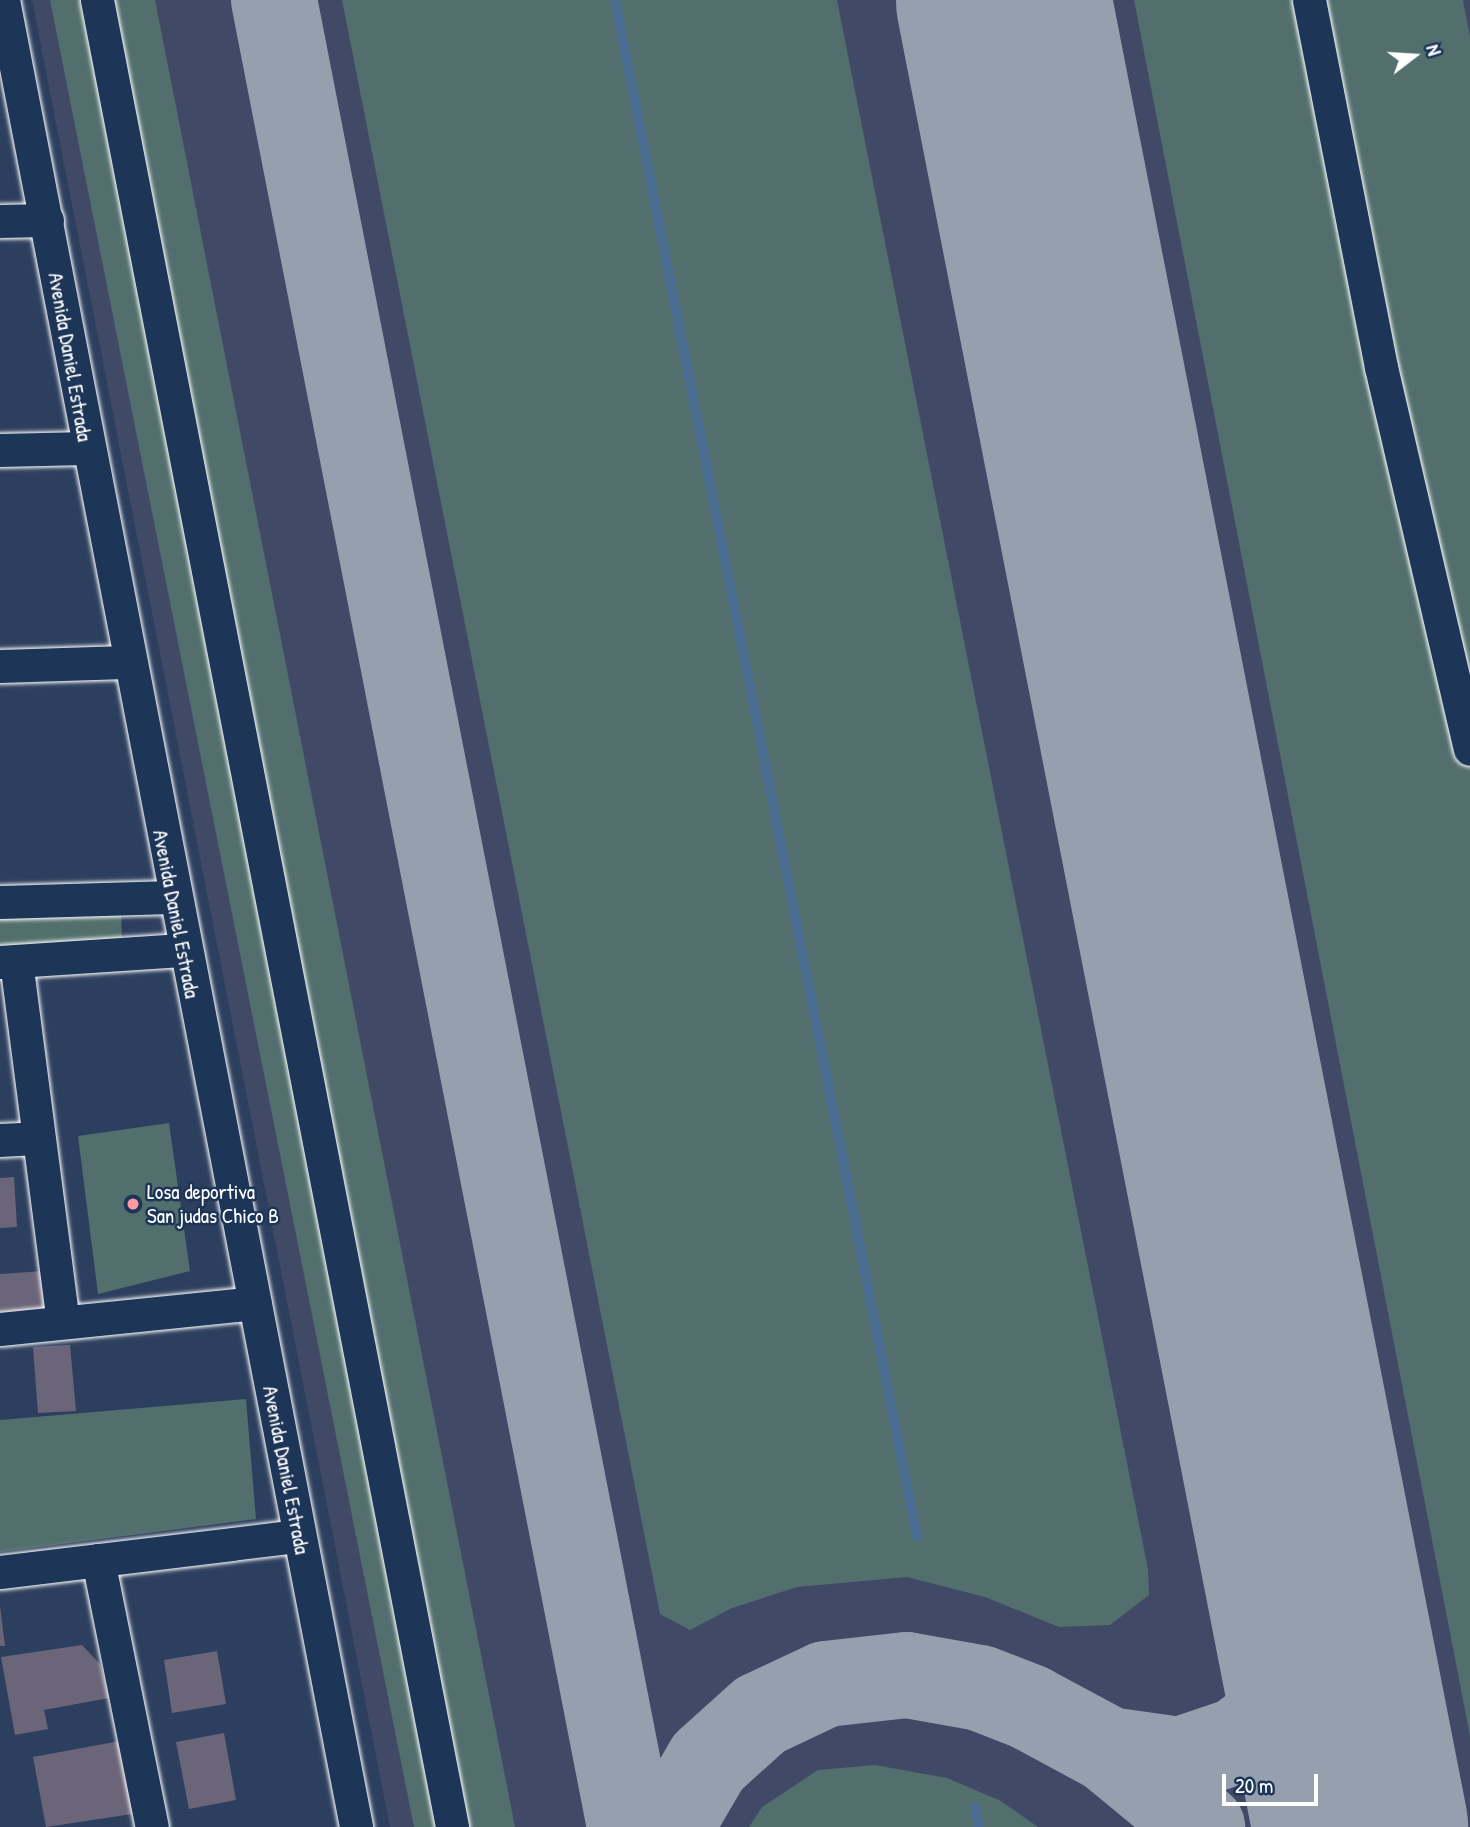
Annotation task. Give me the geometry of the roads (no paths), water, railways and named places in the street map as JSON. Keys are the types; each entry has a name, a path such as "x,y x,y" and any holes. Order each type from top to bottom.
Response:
{"street":[{"name":"Avenida Daniel Estrada","path":"3,0 47,220 126,662 255,1303 356,1827"},
{"path":"97,0 452,1827"},
{"path":"1309,0 1381,367 1470,749"},
{"path":"0,221 47,220"},
{"path":"0,450 86,448"},
{"path":"0,666 126,662"},
{"path":"0,902 172,897"},
{"path":"63,1322 8,962 183,950"},
{"path":"0,1140 36,1138"},
{"path":"0,1329 255,1303"},
{"path":"0,1572 298,1535"},
{"path":"98,1560 152,1827"}],"waterway":[{"path":"615,0 917,1536"},
{"path":"975,1807 979,1827"}],"place":[{"name":"Losa deportiva San judas Chico B","path":"133,1204"}]}
